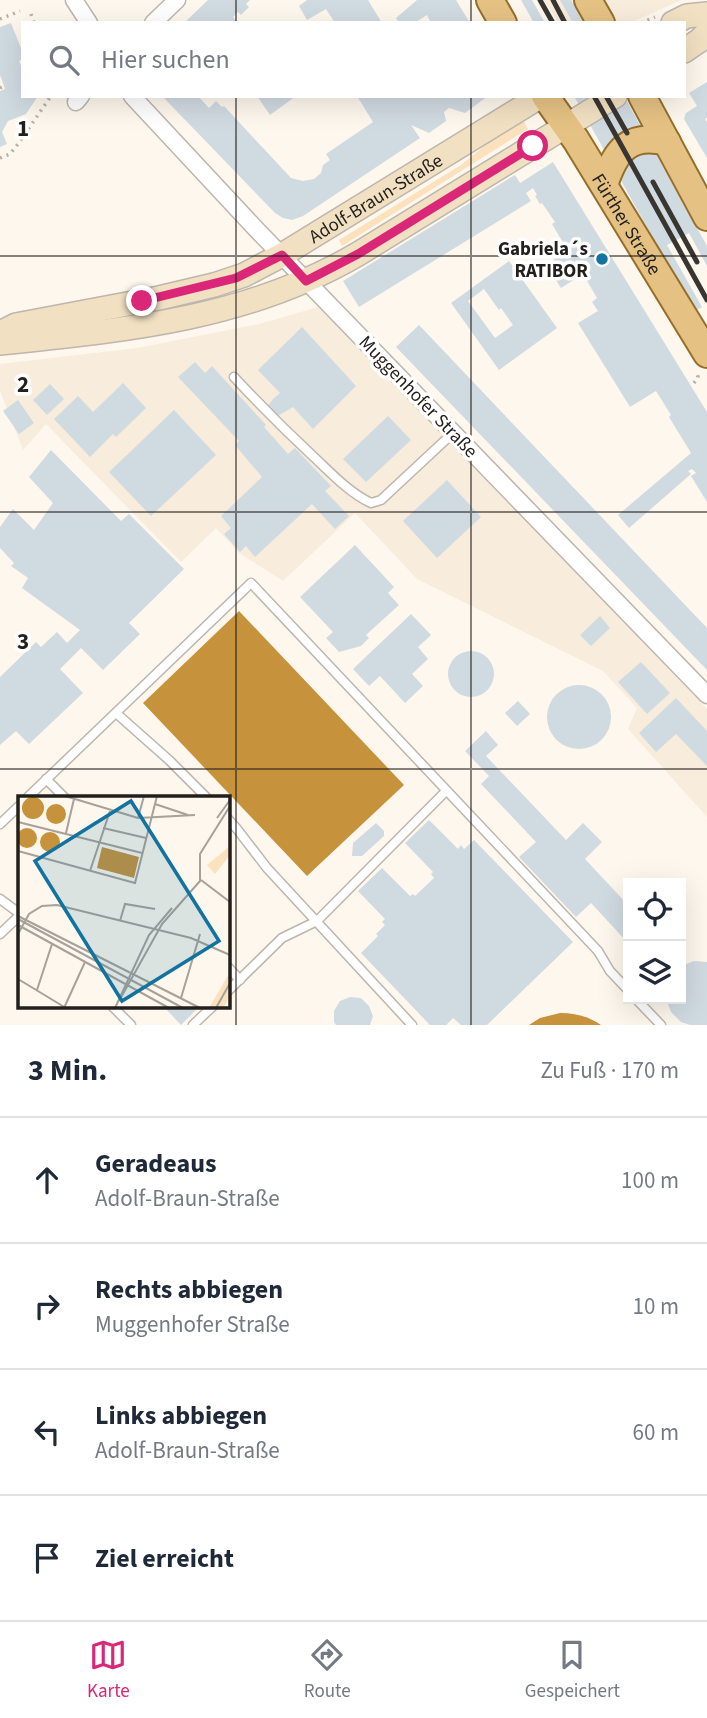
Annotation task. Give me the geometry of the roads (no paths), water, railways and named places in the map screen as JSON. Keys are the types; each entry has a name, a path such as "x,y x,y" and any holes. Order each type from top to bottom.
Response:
{"main road":[{"path":"490,0 502,21"},
{"path":"588,0 600,21"},
{"path":"677,21 687,16 707,14"},
{"path":"686,50 707,33"},
{"name":"Adolf-Braun-Straße","path":"0,333 32,321 142,301 214,285 244,275 282,255 540,98"},
{"name":"Fürther Straße","path":"545,98 567,127 604,185 701,362"},
{"name":"Adolf-Braun-Straße","path":"0,343 198,316 246,304 306,281 358,254 612,98"},
{"path":"643,98 707,217"},
{"path":"604,185 610,165 627,145 652,138 667,142"}],"street":[{"path":"74,0 88,21"},
{"path":"155,21 177,0"},
{"name":"Muggenhofer Straße","path":"134,98 306,281 707,695"}],"lane":[{"path":"233,377 337,479 362,499 372,503 381,500 454,432"},
{"path":"28,796 251,583 598,951 610,971 623,985"},
{"path":"116,713 205,796"},
{"path":"46,779 63,796"},
{"path":"229,990 282,938 317,921 446,791"},
{"path":"0,824 18,807"},
{"path":"229,820 267,868 412,1025"},
{"path":"0,899 18,913"},
{"path":"0,934 18,915"},
{"path":"229,968 240,979"},
{"path":"641,1004 661,1025"},
{"path":"113,1007 131,1025"},
{"path":"193,1025 212,1007"}],"railway":[{"path":"540,0 552,21"},
{"path":"553,0 564,21"},
{"path":"595,98 707,300"},
{"path":"607,98 627,133"},
{"path":"653,182 697,262"}],"place":[{"name":"Gabriela´s RATIBOR","path":"602,259"}]}
